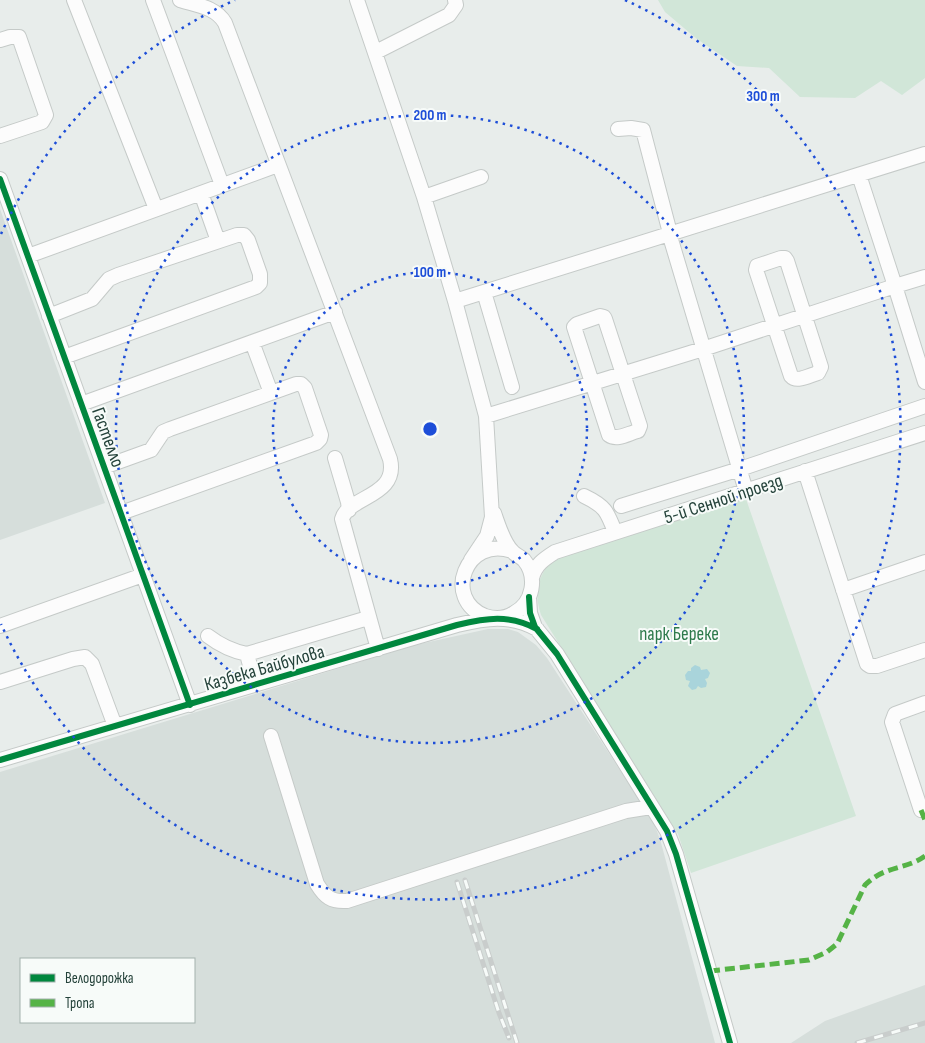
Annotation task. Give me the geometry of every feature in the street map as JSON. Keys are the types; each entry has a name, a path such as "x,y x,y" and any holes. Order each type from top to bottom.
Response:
{"street":[{"path":"74,0 156,210"},
{"path":"153,0 222,185"},
{"path":"180,0 213,10 222,17 392,466 387,481 348,510 342,519 378,649"},
{"path":"357,0 424,198 455,301 486,416 492,517 489,532 463,575 462,612 460,618 452,627"},
{"path":"376,52 449,15 456,5 454,0"},
{"path":"0,40 20,37 46,116 42,122 0,136"},
{"path":"618,129 631,128 643,130 669,233 746,491"},
{"path":"455,301 925,154"},
{"path":"28,256 278,165"},
{"path":"859,175 925,382"},
{"path":"424,198 481,177"},
{"name":"Гастелло","path":"0,179 190,705"},
{"path":"201,193 218,241"},
{"path":"49,316 92,299 109,279 113,277 237,235 246,237 260,274 260,283 256,287 64,357"},
{"path":"785,258 821,367 818,373 797,380 791,376 774,325 756,268 759,265 785,258"},
{"path":"486,416 593,384 925,277"},
{"path":"484,292 512,387"},
{"path":"81,404 335,312"},
{"path":"604,316 640,429 616,438 612,437 609,434 593,384 574,327 604,316"},
{"path":"252,342 271,393"},
{"path":"104,467 151,450 166,430 296,384 303,385 320,432 320,439 318,441 120,513"},
{"path":"621,506 740,469 925,406"},
{"name":"5-й Сенной проезд","path":"532,578 534,570 539,564 554,552 925,433"},
{"path":"334,458 348,502 348,510"},
{"path":"805,471 865,661 870,666 877,666 925,650"},
{"path":"584,496 598,502 605,508 615,532"},
{"path":"463,591 467,601 474,609 483,615 494,618 505,617 515,613 529,597 532,588 532,578 528,566 516,554 502,534 492,507"},
{"path":"471,560 479,553 490,549 501,548 516,554 535,557 554,552"},
{"path":"843,590 925,562"},
{"path":"0,626 143,574"},
{"path":"529,597 530,616 536,630 557,654 667,831 676,854 726,1042"},
{"path":"208,636 221,646 247,654 368,618"},
{"name":"Казбека Байбулова","path":"0,760 452,627 494,618 520,622 536,630"},
{"path":"247,654 255,685"},
{"path":"0,682 85,657 92,664 115,726"},
{"path":"925,703 895,714 892,722 922,810 925,809"},
{"path":"271,736 317,884 328,898 336,902 347,901 626,810 652,807"}],"shaded area":[{"path":"0,209 105,503 0,540"},
{"path":"488,629 508,629 518,632 536,645 547,658 653,821 660,839 715,1043 0,1043 0,772 415,645"},
{"path":"925,985 925,1043 791,1043 825,1021"}],"green space":[{"path":"658,0 925,0 925,78 902,95 881,81 855,98 800,97 769,68 737,66 697,39 665,12"},
{"name":"парк Береке","path":"746,499 856,816 691,873 678,834 541,615 537,591 541,578 553,558"}],"water":[{"path":"695,665 700,667 701,670 707,669 710,673 708,678 705,679 706,687 701,688 698,686 692,690 688,686 690,681 686,680 685,675"}],"railway":[{"path":"465,880 517,1043"},
{"path":"457,882 499,1013 509,1038"},
{"path":"857,1043 925,1023"}],"marked path":[{"path":"921,810 925,820"},
{"path":"710,971 809,960 827,952 837,944 865,885 880,874 910,864 925,856"}],"cycle path":[{"path":"0,179 190,705"},
{"path":"529,597 530,613 535,627 557,654 667,831 676,854 730,1043"},
{"path":"0,760 457,625 488,619 507,619 527,624 537,629"}]}
